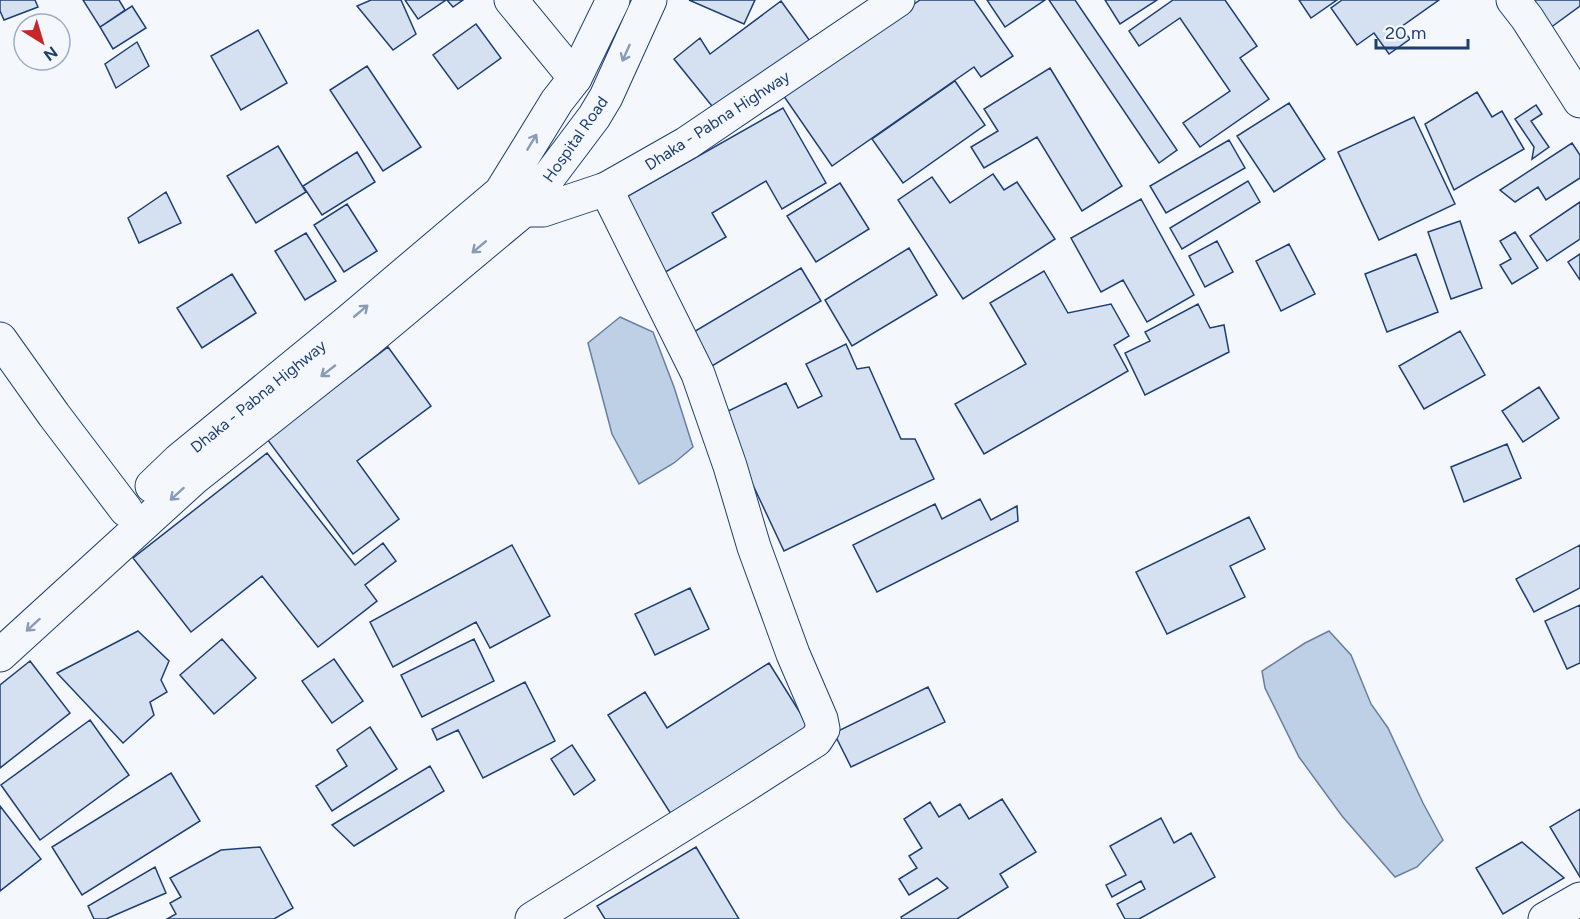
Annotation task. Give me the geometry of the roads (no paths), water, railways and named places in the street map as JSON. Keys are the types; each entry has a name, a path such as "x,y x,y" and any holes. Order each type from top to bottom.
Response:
{"main road":[{"path":"511,0 575,78"},
{"name":"Hospital Road","path":"512,201 556,101 575,78 613,0"},
{"name":"Hospital Road","path":"512,201 594,117 606,97 650,0"},
{"name":"Dhaka - Pabna Highway","path":"512,201 543,210 606,189 687,143 898,0"},
{"path":"1513,0 1580,101"},
{"path":"532,919 816,740 823,729 821,719 792,654 754,547 730,466 698,374 606,189"},
{"name":"Dhaka - Pabna Highway","path":"0,625 179,460 341,328 512,201"},
{"name":"Dhaka - Pabna Highway","path":"0,655 194,478 367,341 512,201"},
{"path":"0,339 126,510"},
{"path":"1545,919 1580,899"}],"water":[{"path":"620,317 653,332 693,447 674,463 639,484 612,434 588,343"},
{"path":"1329,631 1351,655 1371,704 1388,728 1443,840 1417,867 1395,877 1342,816 1299,757 1265,688 1262,671 1305,643"}]}
